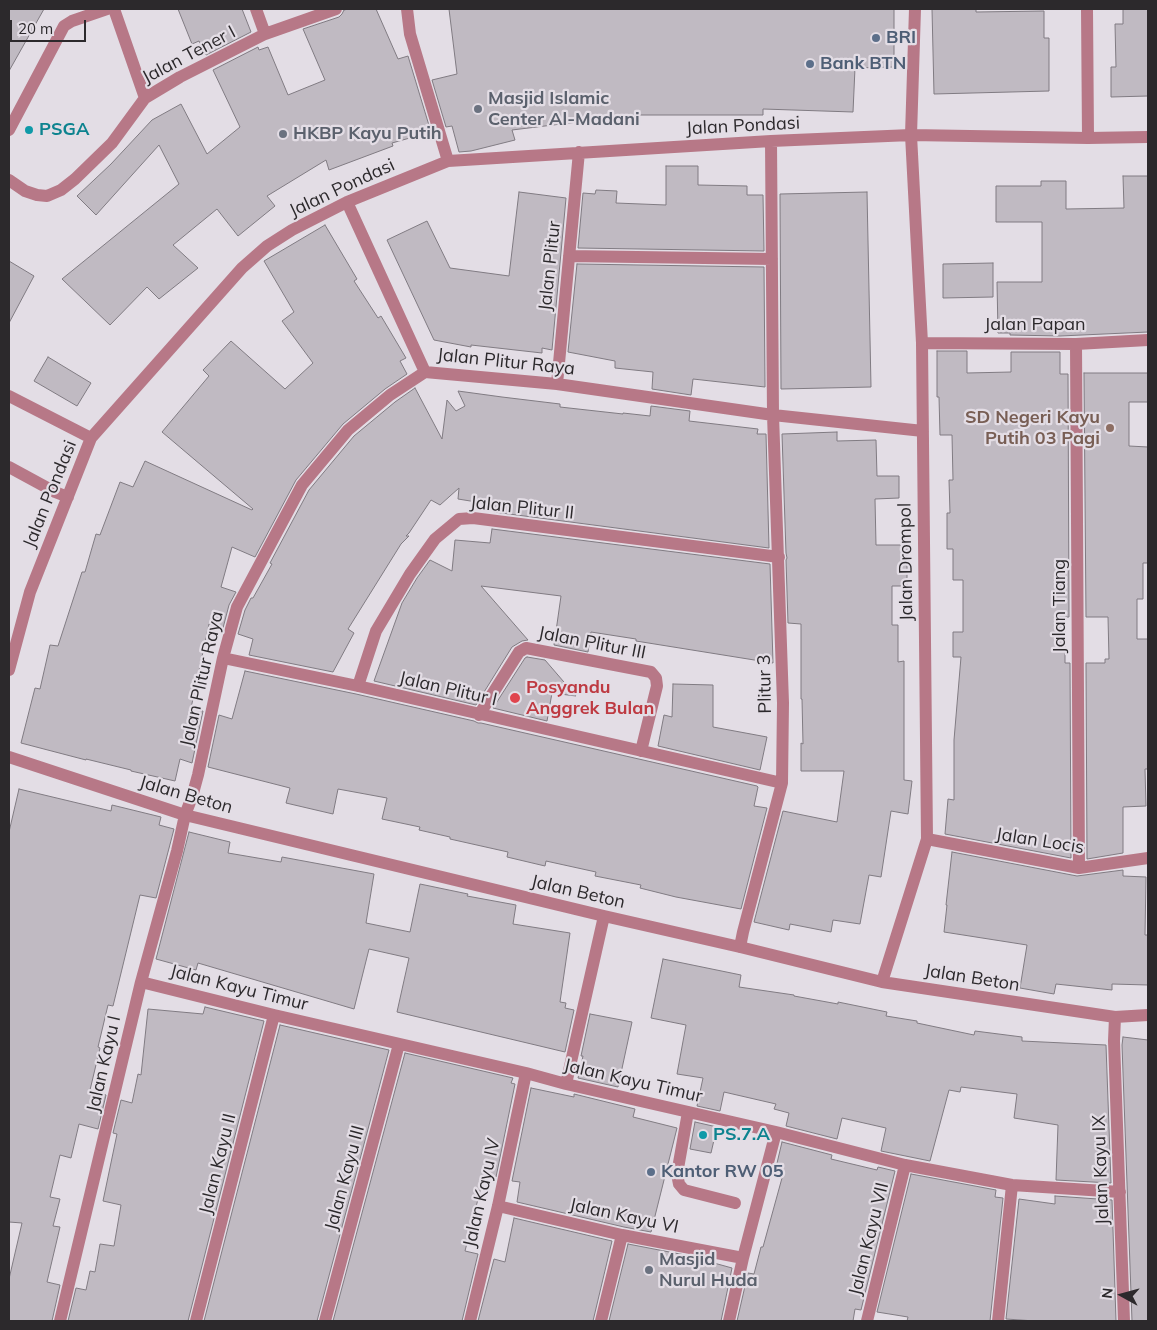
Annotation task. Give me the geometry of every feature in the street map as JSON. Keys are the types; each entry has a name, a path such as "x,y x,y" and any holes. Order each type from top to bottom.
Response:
{"street":[{"path":"9,130 64,26 72,21 107,9"},
{"path":"114,9 145,98"},
{"path":"256,9 266,34"},
{"name":"Jalan Tener I","path":"9,180 25,191 37,195 47,196 61,190 112,143 145,98 188,73 266,34 336,9"},
{"path":"407,9 410,34 448,161"},
{"name":"Jalan Drompol","path":"882,982 926,839 922,342 911,135 916,9"},
{"path":"1088,9 1088,138"},
{"name":"Jalan Pondasi","path":"9,670 30,592 91,438 242,268 267,246 292,230 346,202 448,161 771,141 911,135 1088,138 1148,137"},
{"name":"Plitur 3","path":"740,947 782,783 783,703 773,415 771,141"},
{"name":"Jalan Plitur","path":"557,384 579,152"},
{"path":"346,202 425,372"},
{"path":"569,256 772,259"},
{"name":"Jalan Papan","path":"922,342 1076,344 1148,340"},
{"name":"Jalan Tiang","path":"1076,344 1079,868"},
{"name":"Jalan Plitur Raya","path":"184,815 192,797 198,775 222,658 237,607 302,486 348,430 390,394 425,372 557,384 773,415 923,431"},
{"path":"9,398 91,438"},
{"path":"9,467 68,497"},
{"name":"Jalan Plitur II","path":"358,686 376,632 410,574 435,539 459,519 474,518 779,557"},
{"name":"Jalan Plitur III","path":"479,715 520,652 526,648 651,672 656,678 657,686 641,751"},
{"name":"Jalan Plitur I","path":"222,658 358,686 782,783"},
{"name":"Jalan Beton","path":"9,757 184,815 882,982 1114,1017 1148,1014"},
{"name":"Jalan Kayu I","path":"60,1321 141,982 177,851 184,815"},
{"name":"Jalan Locis","path":"926,839 1079,868 1148,858"},
{"path":"566,1084 604,916"},
{"name":"Jalan Kayu Timur","path":"141,982 566,1084 776,1132 905,1165 1012,1185 1120,1192"},
{"name":"Jalan Kayu II","path":"196,1321 274,1015"},
{"name":"Jalan Kayu IX","path":"1114,1017 1124,1321"},
{"name":"Jalan Kayu III","path":"325,1321 399,1044"},
{"name":"Jalan Kayu IV","path":"470,1321 498,1206 526,1073"},
{"path":"688,1112 677,1174 679,1184 684,1190 735,1203"},
{"path":"729,1321 743,1258 776,1132"},
{"name":"Jalan Kayu VII","path":"867,1321 905,1165"},
{"path":"998,1321 1012,1185"},
{"name":"Jalan Kayu VI","path":"498,1206 622,1235 743,1258"},
{"path":"601,1321 622,1235"}],"building":[{"path":"9,9 44,9 9,71"},
{"path":"178,9 242,9 251,32 206,55 199,41 192,44"},
{"path":"376,9 398,59 408,56 431,132 392,143 393,146 329,170 326,160 267,196 275,206 238,236 217,209 173,245 198,268 159,299 147,287 110,325 62,279 179,184 159,145 96,215 77,196 111,164 152,120 181,104 207,154 240,127 213,70 258,47 259,50 268,47 288,95 325,80 303,29 339,17 344,10"},
{"path":"449,9 894,9 894,67 855,68 853,112 763,109 763,115 635,115 512,130 515,140 471,151 459,152 452,126 446,127 432,80 457,74"},
{"path":"932,9 976,9 976,12 1044,11 1044,38 1049,38 1049,91 934,94"},
{"path":"1123,9 1148,9 1148,96 1111,97 1111,67 1116,67 1115,24 1123,24"},
{"path":"666,166 698,166 698,185 747,186 747,195 763,195 764,251 578,248 583,193 595,194 596,190 617,191 616,203 666,205"},
{"path":"1123,176 1148,176 1148,332 1060,336 998,333 997,282 1042,282 1042,222 996,222 996,186 1041,186 1041,181 1066,181 1066,209 1124,208"},
{"path":"519,192 566,198 552,350 542,348 542,353 471,345 471,347 434,340 387,240 427,221 450,268 509,276"},
{"path":"867,192 871,387 781,389 780,194"},
{"path":"325,225 357,279 354,281 378,318 381,316 406,358 400,361 407,374 385,389 343,424 296,480 255,557 232,547 221,587 236,592 229,605 223,628 209,624 191,708 203,711 192,763 180,759 175,781 21,743 35,688 40,689 50,645 58,646 82,572 85,572 96,534 100,535 120,482 133,487 145,461 253,509 162,432 209,376 203,370 231,341 285,389 313,363 282,321 294,312 264,261"},
{"path":"9,261 34,276 9,323"},
{"path":"993,263 993,297 943,298 943,264"},
{"path":"577,264 764,267 765,387 693,379 691,395 652,389 653,372 615,368 615,361 568,352"},
{"path":"937,351 967,351 967,373 1011,372 1011,352 1060,352 1060,374 1068,374 1069,617 1065,617 1065,663 1070,663 1071,858 945,834 948,799 954,800 954,740 961,657 953,657 953,632 963,632 963,580 953,580 953,549 947,549 947,513 950,513 949,480 953,480 952,435 940,435 939,397 937,397"},
{"path":"48,357 91,383 77,406 34,381"},
{"path":"1084,373 1148,373 1148,402 1129,402 1129,446 1148,447 1148,563 1143,563 1143,599 1137,599 1137,639 1148,639 1148,769 1145,769 1146,806 1123,807 1123,853 1087,859 1086,663 1105,663 1105,659 1109,659 1108,617 1086,617"},
{"path":"415,388 442,439 447,400 456,411 465,406 458,391 560,404 560,407 623,414 650,416 651,406 690,411 689,421 758,429 757,434 766,434 769,548 494,512 495,505 458,499 459,488 440,505 431,500 406,536 409,536 401,544 348,629 354,633 333,672 249,655 253,639 238,634 245,610 272,564 270,563 309,490 354,436"},
{"path":"837,432 837,441 876,440 877,476 899,476 899,498 875,499 876,545 907,545 907,586 892,586 892,625 898,625 898,662 904,661 904,780 912,781 908,814 891,811 881,877 869,875 860,924 833,920 831,932 790,924 789,930 754,922 783,811 837,822 844,771 801,771 801,743 803,744 801,624 788,623 782,434"},
{"path":"492,529 770,564 773,663 591,632 588,652 554,645 561,596 481,586 528,640 512,647 476,705 374,681 402,603 430,560 452,571 455,540 490,543"},
{"path":"527,657 545,660 576,696 552,693 547,721 493,708"},
{"path":"245,671 356,694 757,786 754,806 767,808 741,909 640,888 641,885 595,876 596,872 546,861 545,866 507,857 508,852 450,839 450,837 419,830 420,827 382,819 387,798 338,789 333,814 286,803 290,788 208,767 219,715 232,719"},
{"path":"673,684 713,685 713,727 767,737 760,770 658,746 664,715 672,717"},
{"path":"19,789 111,811 112,805 161,817 159,825 174,829 156,898 140,895 113,1006 108,1005 90,1090 106,1095 98,1129 79,1124 71,1158 60,1155 50,1197 60,1199 53,1226 60,1227 47,1282 60,1285 52,1321 9,1321 9,1279 22,1223 9,1222 9,832"},
{"path":"189,832 230,842 228,853 281,862 282,857 374,874 366,923 410,932 420,884 468,894 467,896 516,905 513,924 570,933 560,1002 566,1003 565,1008 574,1010 565,1052 397,1012 409,958 369,949 354,1009 198,963 196,970 156,959"},
{"path":"952,852 1077,876 1123,870 1123,876 1146,877 1145,935 1148,935 1148,985 1112,984 1112,990 1056,984 1054,994 1020,988 1027,945 944,932"},
{"path":"663,959 741,975 739,987 838,1004 838,1002 887,1012 886,1016 917,1021 917,1023 974,1035 975,1031 1022,1037 1022,1041 1106,1045 1111,1183 1056,1180 1058,1125 1014,1118 1017,1094 961,1087 960,1092 949,1090 930,1161 881,1151 886,1128 842,1118 837,1139 786,1126 789,1113 774,1109 776,1104 724,1092 720,1111 697,1106 703,1078 677,1074 686,1025 651,1018"},
{"path":"205,1007 264,1021 188,1321 68,1321 76,1288 86,1290 90,1271 95,1272 100,1244 114,1246 121,1205 103,1201 117,1134 113,1133 121,1100 132,1103 138,1074 141,1075 148,1009 203,1014"},
{"path":"590,1014 632,1022 618,1087 578,1078"},
{"path":"280,1025 389,1050 317,1321 204,1321"},
{"path":"1123,1037 1148,1040 1148,1321 1132,1321"},
{"path":"405,1053 513,1078 511,1083 515,1084 496,1177 484,1175 465,1251 478,1254 462,1321 333,1321"},
{"path":"531,1088 574,1097 574,1094 635,1109 633,1117 677,1128 651,1232 517,1202 520,1182 512,1181"},
{"name":"PS.7.A","path":"695,1122 717,1127 711,1153 690,1149"},
{"path":"782,1142 832,1155 831,1159 877,1170 878,1167 895,1171 861,1310 855,1309 853,1321 737,1321 748,1273 754,1274 782,1178 774,1176"},
{"path":"911,1174 996,1190 995,1197 1003,1198 990,1321 907,1321 908,1317 877,1312"},
{"path":"1055,1196 1112,1200 1116,1321 1006,1319 1019,1199 1055,1204"},
{"path":"514,1218 612,1241 593,1321 478,1321 494,1259 505,1262"},
{"path":"628,1244 685,1255 732,1268 721,1321 609,1321"}],"place":[{"name":"BRI","path":"876,38"},
{"name":"Bank BTN","path":"810,64"},
{"name":"Masjid Islamic Center Al-Madani","path":"478,109"},
{"name":"PSGA","path":"29,130"},
{"name":"HKBP Kayu Putih","path":"283,134"},
{"name":"SD Negeri Kayu Putih 03 Pagi","path":"1110,428"},
{"name":"Posyandu Anggrek Bulan","path":"515,698"},
{"name":"PS.7.A","path":"703,1135"},
{"name":"Kantor RW 05","path":"651,1172"},
{"name":"Masjid Nurul Huda","path":"649,1270"}]}
